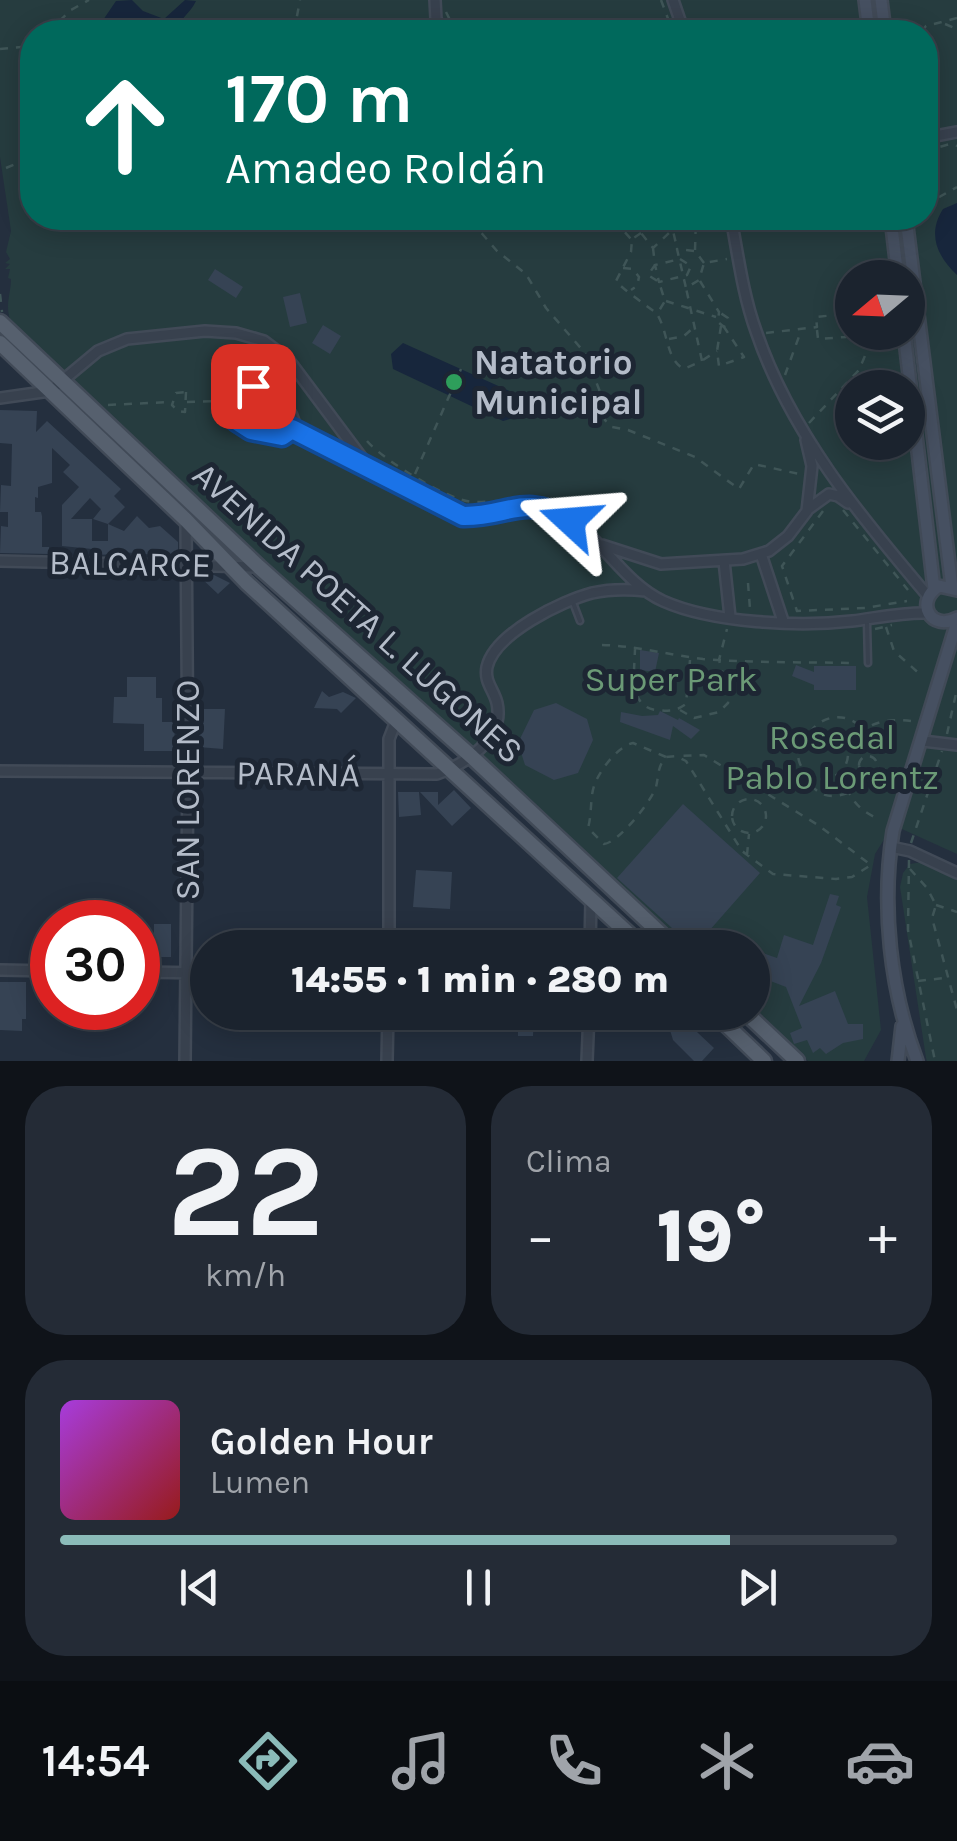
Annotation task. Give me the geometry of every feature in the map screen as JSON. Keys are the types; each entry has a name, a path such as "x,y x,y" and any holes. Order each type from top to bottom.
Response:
{"main road":[{"path":"892,230 896,260"},
{"path":"908,230 954,589 931,593"},
{"name":"AVENIDA POETA L. LUGONES","path":"1,324 259,567 657,930"},
{"name":"AVENIDA POETA L. LUGONES","path":"0,344 396,722 625,930"},
{"path":"906,350 931,593 928,613 940,623 948,657"},
{"path":"917,1061 902,1007 888,917 891,846 957,620 940,623"},
{"path":"898,1061 902,1007"},
{"path":"732,1030 764,1061"},
{"path":"764,1030 797,1061"}],"street":[{"path":"733,230 780,390 854,508 931,593"},
{"path":"0,398 50,391 98,351 127,339 205,330 252,336 276,350 300,374 373,471"},
{"path":"248,386 263,387 291,412 292,429 279,436 242,426 233,414 236,396 248,386"},
{"path":"806,426 812,466 807,510"},
{"path":"292,429 463,516 524,505 557,513 592,540 646,592"},
{"path":"592,540 650,562 724,561 761,554 779,544 824,496 834,494 854,508"},
{"name":"SAN LORENZO","path":"186,520 186,1061"},
{"path":"761,554 783,621"},
{"name":"BALCARCE","path":"0,561 259,567"},
{"path":"724,561 730,617"},
{"path":"472,758 498,721 498,705 486,676 492,655 532,620 572,600 608,590 646,592 687,609 730,617 867,625 928,613"},
{"path":"389,930 389,739 396,722"},
{"path":"923,742 957,745"},
{"name":"PARANÁ","path":"0,771 388,776 437,774 472,758"},
{"path":"891,846 957,873"},
{"path":"590,930 591,899"},
{"path":"0,970 30,971"},
{"path":"160,972 190,973"},
{"path":"386,1061 387,1030"},
{"path":"587,1061 588,1030"}],"lane":[{"path":"572,600 580,622"},
{"path":"867,625 868,663"}],"path":[{"path":"61,20 89,0"},
{"path":"938,23 957,18"},
{"path":"944,21 957,30"},
{"path":"6,168 20,163"},
{"path":"479,230 526,274 546,308 584,353 602,397 605,420 612,427 694,457 739,489 754,464 799,474"},
{"path":"623,230 632,240 631,252 616,281 657,314 678,368 691,368 717,352"},
{"path":"641,230 653,248 665,301 657,314"},
{"path":"653,248 671,230"},
{"path":"673,230 702,361"},
{"path":"694,252 695,230"},
{"path":"632,240 641,233"},
{"path":"678,249 694,252 704,264"},
{"path":"704,264 738,255"},
{"path":"639,278 648,275 655,265 680,260 691,266 684,277 659,282 648,275"},
{"path":"686,288 699,280 704,264"},
{"path":"622,268 633,269 639,278 637,286 629,291"},
{"path":"665,301 690,307 718,315 728,318 723,326 717,352 719,366 744,358 723,326 718,315 699,280"},
{"path":"0,294 1,324"},
{"path":"835,315 816,317 818,339 835,338"},
{"path":"761,321 761,333 769,342"},
{"path":"668,338 684,336 694,326"},
{"path":"761,333 816,327"},
{"path":"776,360 784,378 801,329"},
{"path":"806,426 859,370 867,350"},
{"path":"409,490 461,369"},
{"path":"186,392 185,412 175,410 171,402 174,396 186,392"},
{"path":"90,406 171,402"},
{"path":"186,402 224,402"},
{"path":"803,413 806,426"},
{"path":"367,441 379,455 465,501 538,495 555,499 597,526 592,540"},
{"path":"830,502 782,566 797,612 908,601"},
{"path":"837,504 908,590"},
{"path":"748,583 750,609"},
{"path":"636,646 638,702 647,708 679,709 694,718 719,712 728,703 720,660 730,617"},
{"path":"867,625 905,623"},
{"path":"886,627 894,651 922,676"},
{"path":"602,645 636,646 720,660 854,662"},
{"path":"679,709 686,704 691,657"},
{"path":"689,679 727,687"},
{"path":"934,1061 908,930 910,851 912,835 945,744 957,689"},
{"path":"849,793 831,797 812,788 798,754 802,740 815,725 836,716 848,717 864,729"},
{"path":"846,748 864,729 890,719 911,721"},
{"path":"804,770 826,779 842,768 846,759 843,740 831,731 815,730 808,734"},
{"path":"666,757 659,764 655,790 614,842 604,844 588,828 593,812 593,787 620,747 632,743 666,757 676,756 704,756 774,797 871,865 852,877 812,879 773,874 736,843 686,761 676,756"},
{"path":"877,768 871,756 865,756 860,763 867,774 877,768 896,772"},
{"path":"846,759 860,763"},
{"path":"842,768 849,793 864,813 879,819"},
{"path":"761,805 774,797"},
{"path":"743,800 761,805 765,822 758,831 749,833 736,828 732,811 743,800"},
{"path":"748,855 749,833"},
{"path":"909,868 936,905 957,912"},
{"path":"936,905 932,918 957,1010"},
{"path":"918,981 946,978"}],"green space":[{"path":"0,0 957,0 957,854 893,825 875,854 867,897 881,1030 864,1061 808,1061 770,1023 770,930 670,930 35,350 10,319 10,269 5,269 10,264 5,263 10,259 6,252 11,231 0,157"},
{"path":"922,862 957,878 957,1061 926,1058 900,887 910,864"}],"water":[{"path":"132,0 143,11 164,19 185,0 196,1 182,20 103,20 116,1"},
{"path":"957,203 957,275 936,244 938,218 943,209"},
{"name":"Natatorio Municipal","path":"403,343 516,394 517,411 503,421 393,369 391,354"}],"building":[{"path":"215,269 243,287 236,298 208,280"},
{"path":"300,293 307,323 290,327 283,297"},
{"path":"323,325 341,336 330,354 312,343"},
{"path":"0,410 37,411 36,432 47,421 121,489 114,496 125,507 108,524 124,531 137,516 149,528 160,526 178,542 178,557 123,552 92,555 92,549 62,546 62,505 79,487 63,472 70,465 52,448 52,483 38,487 38,498 35,497 35,512 42,516 42,547 49,547 49,554 0,553 1,526 8,527 8,512 0,512 1,485 11,486 12,444 0,443","holes":["90,498 101,509 93,519 108,524 108,541 92,541 92,519 71,519"]},
{"path":"214,575 230,583 218,594 199,576"},
{"path":"640,650 659,653 655,672 640,670"},
{"path":"796,665 814,672 814,666 856,666 856,690 814,690 814,685 792,676"},
{"path":"127,677 156,677 156,698 162,698 162,722 175,722 174,751 144,751 144,724 113,723 114,697 127,697"},
{"path":"322,691 329,697 343,692 356,698 341,713 337,709 314,708"},
{"path":"556,703 587,719 593,740 578,773 554,780 525,765 518,743 534,710"},
{"path":"197,709 225,709 223,749 198,747"},
{"path":"660,711 700,730 691,739 673,726 670,740 620,722 621,712 642,716 658,715"},
{"path":"454,790 471,808 452,826 420,792 438,792 438,805"},
{"path":"398,792 419,792 421,815 399,817"},
{"path":"683,804 760,873 710,930 674,930 617,878"},
{"path":"416,870 452,872 450,909 413,907"},
{"path":"830,894 839,896 836,905 841,907 821,963 799,1006 835,991 848,1024 863,1024 863,1039 843,1043 826,1054 820,1048 813,1053 807,1040 794,1044 790,1033 802,1028 786,987 770,981 770,956 777,958 784,935 813,945"},
{"path":"160,924 171,924 171,957 160,957"},
{"path":"0,982 26,982 26,1019 22,1019 22,1031 0,1030"},
{"path":"518,1030 533,1030 533,1036 518,1036"},
{"path":"670,1030 697,1030 714,1048 702,1061 694,1061 673,1040"}],"place":[{"name":"Natatorio Municipal","path":"454,382"}],"route":[{"path":"253,386 239,392 232,406 237,421 251,430 282,436 292,429 463,516 524,505 549,510 570,521"}],"park label":[{"name":"Super Park","path":"671,679"},
{"name":"Rosedal Pablo Lorentz","path":"832,757"}]}
